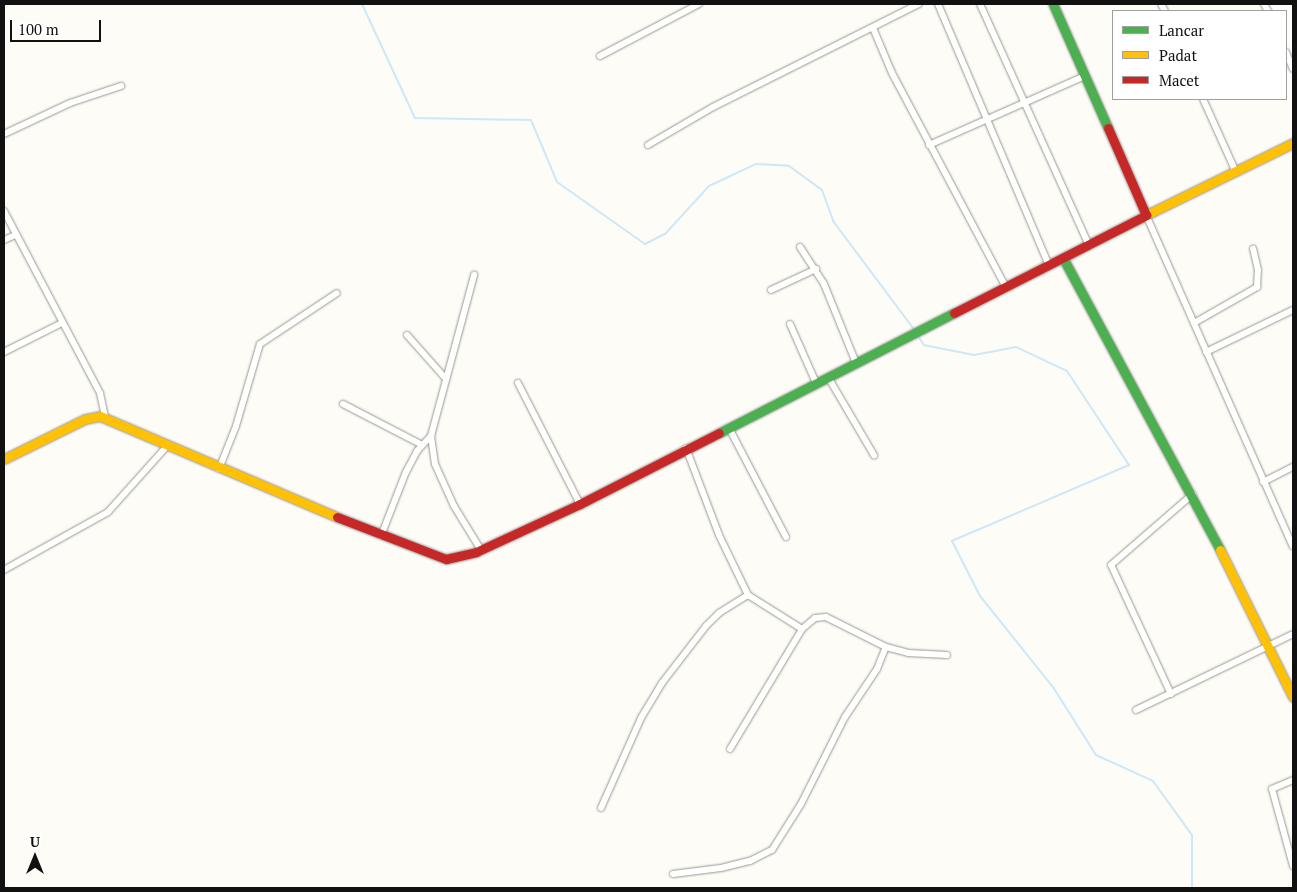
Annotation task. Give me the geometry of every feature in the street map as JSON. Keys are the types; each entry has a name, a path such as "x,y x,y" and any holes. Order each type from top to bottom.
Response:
{"main road":[{"path":"1053,4 1146,215"},
{"path":"4,459 85,419 106,417 219,469 381,536 446,558 481,550 580,504 686,448 1049,266 1146,215 1293,143"},
{"path":"1063,258 1192,494 1293,697"}],"street":[{"path":"600,56 699,4"},
{"path":"648,145 713,107 919,4"},
{"path":"938,4 1049,266"},
{"path":"980,4 1089,245"},
{"path":"873,28 929,146 1006,287"},
{"path":"1287,55 1293,70"},
{"path":"929,146 1085,76"},
{"path":"4,134 70,103 120,86"},
{"path":"1203,100 1236,172"},
{"path":"4,212 100,393 106,417"},
{"path":"1146,215 1293,546"},
{"path":"4,240 15,235"},
{"path":"800,247 816,269 856,363"},
{"path":"1194,323 1257,287 1258,270 1253,249"},
{"path":"771,290 816,269"},
{"path":"474,275 431,436 433,460 454,506 481,550"},
{"path":"219,469 236,426 260,344 337,293"},
{"path":"1206,352 1293,310"},
{"path":"4,352 62,323"},
{"path":"790,324 816,383"},
{"path":"407,335 446,379"},
{"path":"828,377 874,456"},
{"path":"518,383 580,504"},
{"path":"342,404 422,445"},
{"path":"728,428 786,537"},
{"path":"381,536 406,472 422,445 431,436"},
{"path":"4,570 108,512 168,446"},
{"path":"686,448 719,535 748,595 802,629"},
{"path":"1263,482 1293,467"},
{"path":"1171,694 1110,567 1192,494"},
{"path":"602,808 641,718 662,683 706,626 719,613 748,595"},
{"path":"730,750 802,629 809,621 823,616 886,647 920,656 947,655"},
{"path":"1136,710 1293,634"},
{"path":"673,874 721,868 750,861 772,850 801,804 845,716 877,669 886,647"},
{"path":"1293,780 1274,786 1272,792 1293,866"}],"waterway":[{"path":"362,4 415,118 531,120 557,182 645,244 665,234 709,186 756,164 789,166 822,190 833,221 913,328"},
{"path":"918,336 924,345 974,355 1016,347 1067,371 1129,465 952,541 980,596 1053,687 1096,755 1153,781 1192,835 1192,888"}],"traffic: fast":[{"path":"1053,4 1108,128"},
{"path":"1063,258 1220,550"},
{"path":"719,433 954,313"}],"traffic: slow":[{"path":"1146,215 1293,143"},
{"path":"4,459 85,419 100,416 337,517"},
{"path":"1220,550 1293,697"}],"traffic: jam":[{"path":"954,313 1146,215 1108,128"},
{"path":"337,517 446,559 476,552 580,504 719,433"}]}
